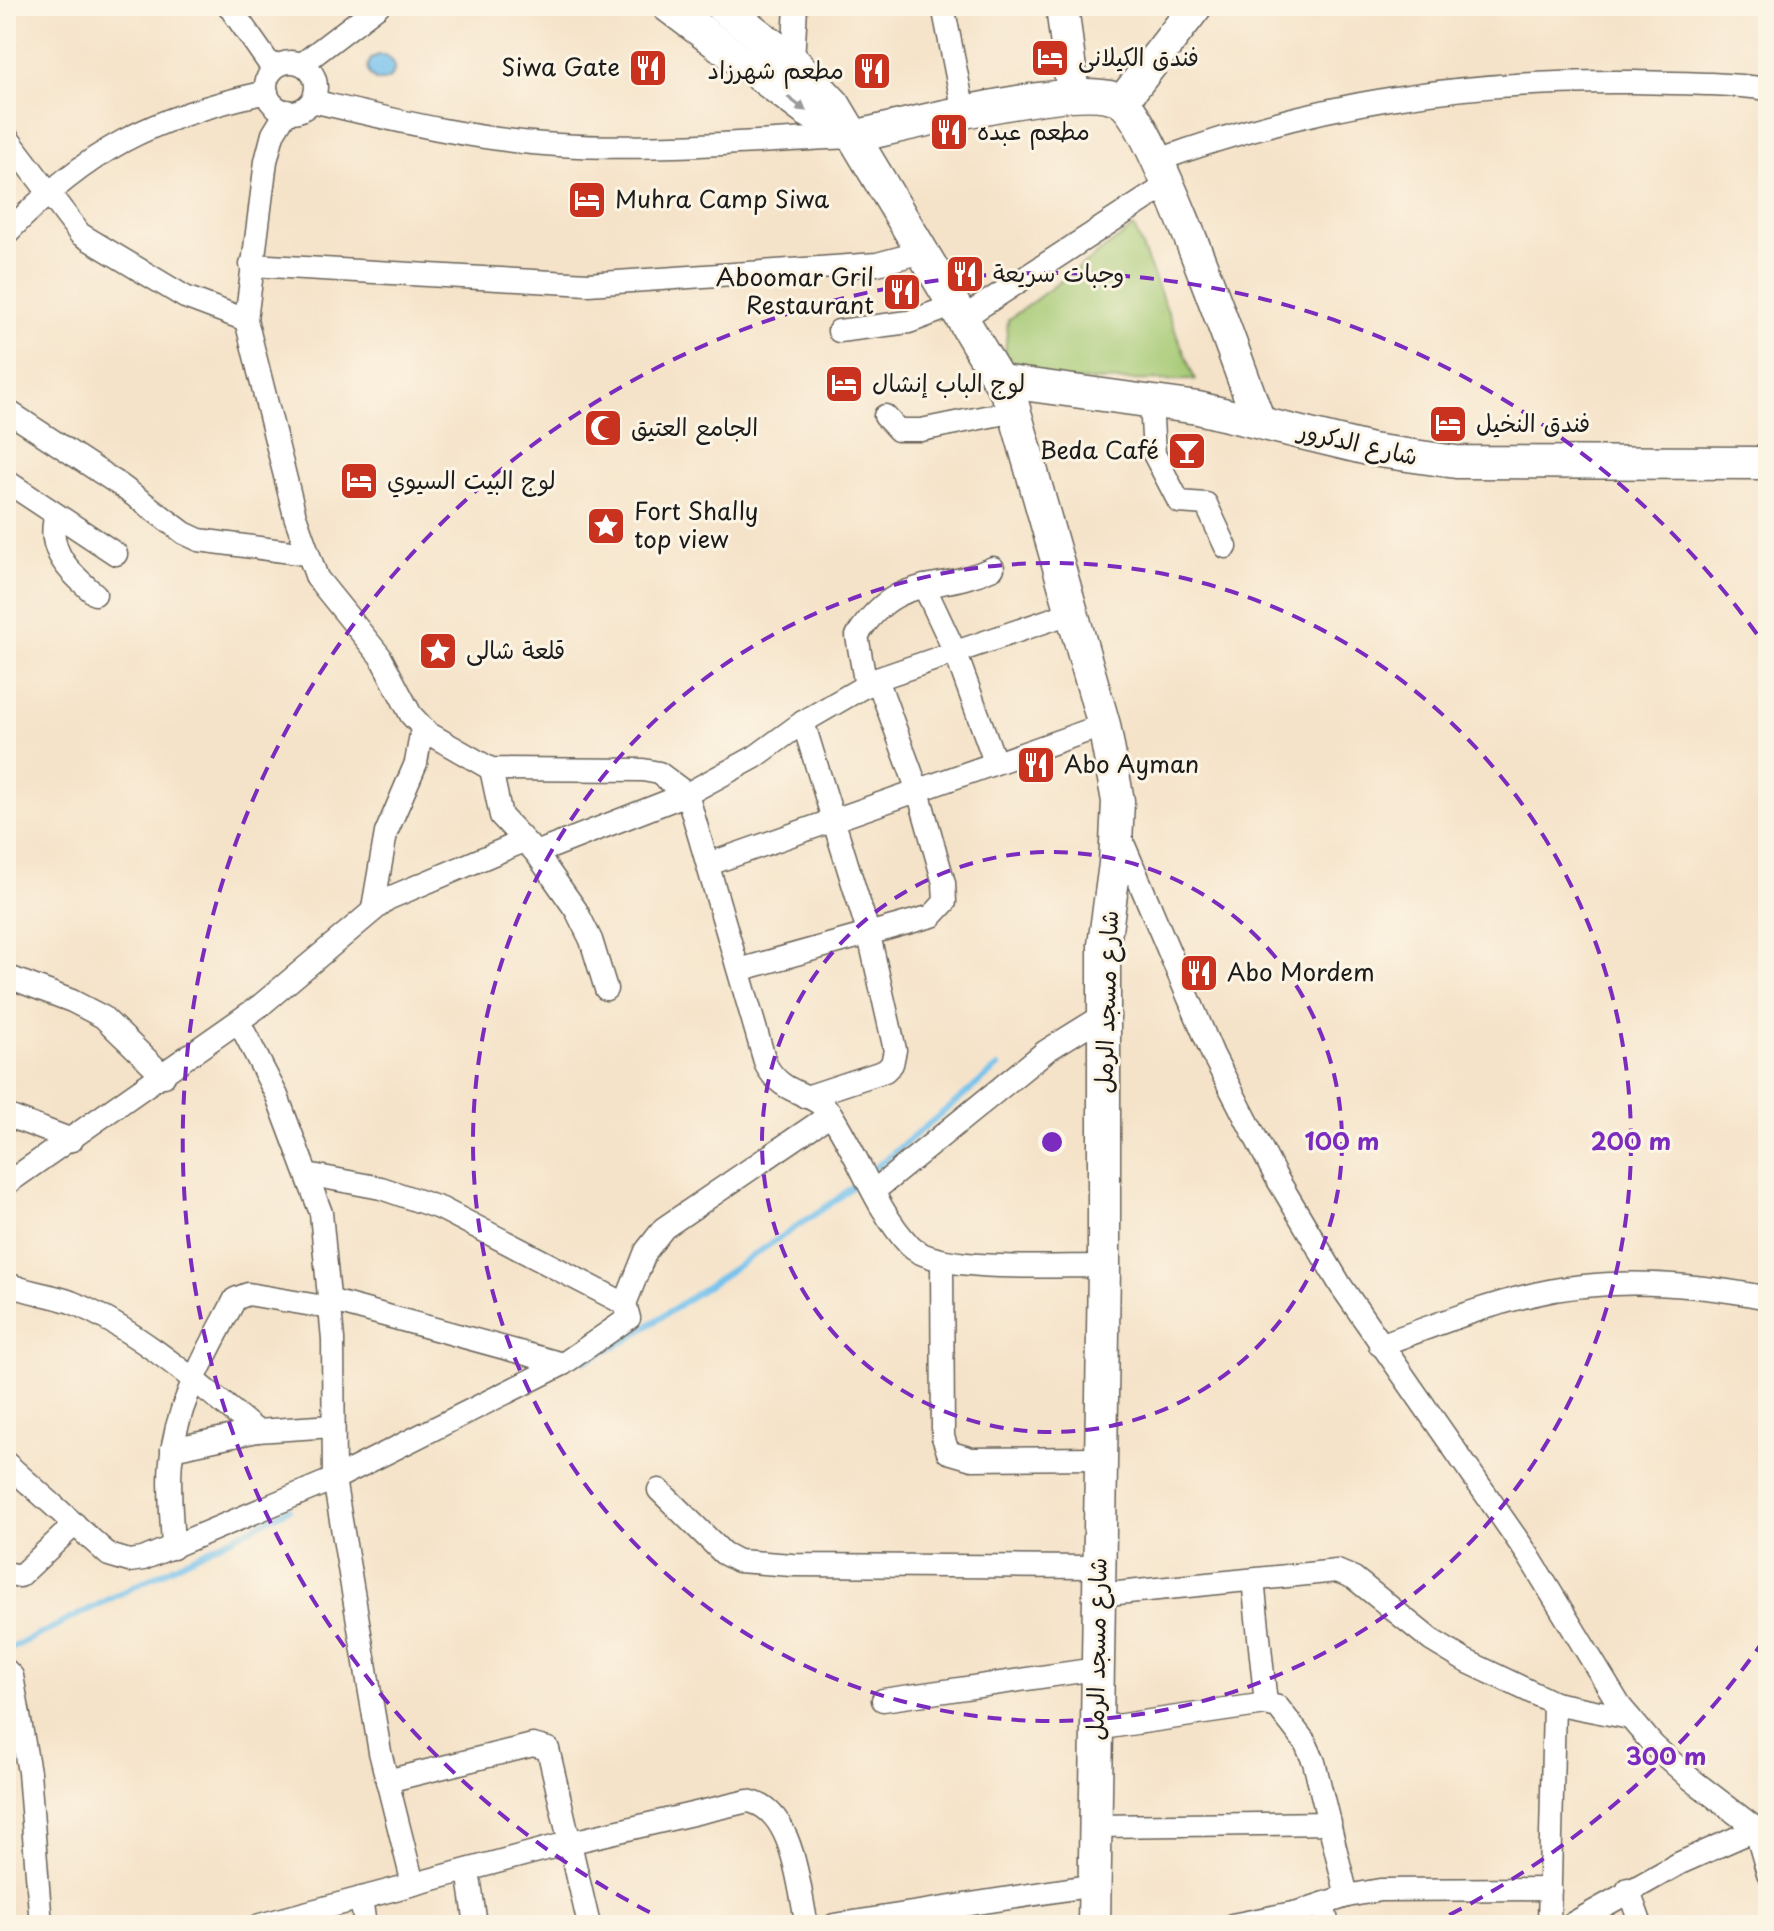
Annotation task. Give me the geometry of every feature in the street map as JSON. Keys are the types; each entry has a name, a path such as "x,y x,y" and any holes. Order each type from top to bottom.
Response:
{"street":[{"path":"229,6 273,69"},
{"path":"302,64 378,6"},
{"path":"668,6 806,110 853,137"},
{"name":"شارع مسجد الرمل","path":"721,6 793,61 825,92 1001,381 1015,411 1104,725 1118,801 1118,831 1104,945 1104,1266 1094,1925"},
{"path":"793,61 796,6"},
{"path":"943,6 964,112"},
{"path":"1062,6 1073,94"},
{"path":"1122,102 1195,6"},
{"path":"287,62 302,64 316,80 312,101 301,110 287,111 274,105 267,92 273,69 287,62"},
{"path":"839,331 909,322 959,311 1162,173 1273,122 1401,96 1565,82 1688,83 1768,89"},
{"path":"6,234 46,193 119,140 153,124 267,92"},
{"path":"312,101 449,132 558,145 676,146 853,137 964,112 1073,94 1101,95 1122,102 1145,135 1162,173 1259,421"},
{"path":"287,111 279,120 269,147 246,320 306,554 332,600 380,656 422,728 491,769 643,770 659,773 687,794 766,1065 781,1085 821,1103 831,1114 874,1191 913,1249 942,1262 1104,1266"},
{"path":"6,136 46,193 80,234 185,297 246,320"},
{"path":"251,265 619,283 877,264 922,252"},
{"name":"شارع الدكرور","path":"1001,381 1259,421 1372,450 1456,462 1768,463"},
{"path":"1151,402 1154,454 1179,502 1206,504 1226,547"},
{"path":"6,410 120,485 184,533 199,540 306,554"},
{"path":"885,416 898,430 921,430 1015,411"},
{"path":"9,484 18,511"},
{"path":"9,484 116,554"},
{"path":"56,515 52,530 66,570 95,594"},
{"path":"739,970 932,916 945,902 944,883 918,791 871,682 857,636 868,618 889,600 913,587 977,576 993,568"},
{"path":"924,586 956,654 995,762"},
{"path":"6,1184 239,1022 373,908 405,889 687,794 755,757 803,722 871,682 1073,612"},
{"path":"803,722 869,935 895,1050 892,1064 885,1071 806,1097"},
{"path":"709,864 1104,725"},
{"path":"373,908 386,833 416,763 422,728"},
{"path":"491,769 499,812 530,847 581,920 606,989"},
{"path":"1118,831 1213,1055 1275,1175 1380,1345 1528,1555 1595,1671 1630,1718 1691,1779 1762,1826 1768,1873"},
{"path":"6,976 72,1001 103,1017 164,1076"},
{"path":"874,1191 1037,1058 1104,1015"},
{"path":"239,1022 277,1096 321,1213 330,1304 334,1479 387,1781 413,1884"},
{"path":"625,1304 646,1251 664,1228 831,1114"},
{"path":"6,1115 72,1140"},
{"path":"6,1463 117,1560 143,1559 334,1479 563,1364 627,1322 630,1314 625,1304 442,1209 381,1188 307,1174"},
{"path":"942,1262 943,1437 948,1452 972,1459 1100,1458"},
{"path":"6,1283 71,1302 102,1318 194,1379 257,1431"},
{"path":"1380,1345 1534,1294 1589,1286 1646,1284 1703,1287 1768,1298"},
{"path":"173,1548 169,1478 172,1449 194,1379 238,1295 330,1304 563,1364"},
{"path":"172,1449 257,1431 333,1426"},
{"path":"659,1490 723,1553 738,1561 1098,1581 1253,1580 1345,1573 1431,1640 1554,1703 1630,1718"},
{"path":"6,1573 20,1576 75,1524"},
{"path":"1253,1580 1266,1704"},
{"path":"883,1700 1096,1669"},
{"path":"6,1670 12,1676 29,1772 41,1925"},
{"path":"1549,1925 1554,1703"},
{"path":"1095,1729 1266,1704 1283,1711 1305,1742 1314,1762 1347,1896"},
{"path":"387,1781 540,1745 552,1757 589,1925"},
{"path":"260,1925 572,1842 748,1801 768,1807 783,1826 807,1925"},
{"path":"1096,1826 1330,1823"},
{"path":"1570,1925 1628,1889 1762,1826"},
{"path":"468,1870 476,1925"},
{"path":"834,1925 1095,1885"},
{"path":"1232,1925 1326,1915 1347,1896 1409,1888 1550,1889"},
{"path":"1628,1889 1641,1925"},
{"path":"361,1898 365,1925"}],"green space":[{"path":"1134,227 1195,380 1044,381 1019,370 1005,354 1008,320"}],"water":[{"path":"381,55 390,59 394,68 390,77 381,81 372,77 368,68 372,59"}],"waterway":[{"path":"585,1361 627,1340 836,1200 998,1067"},
{"path":"6,1651 289,1509"}],"place":[{"name":"فندق الكيلانى","path":"1050,58"},
{"name":"Siwa Gate","path":"648,68"},
{"name":"مطعم شهرزاد","path":"872,71"},
{"name":"مطعم عبده","path":"949,132"},
{"name":"Muhra Camp Siwa","path":"587,200"},
{"name":"وجبات سريعة","path":"965,274"},
{"name":"Aboomar Gril Restaurant","path":"902,292"},
{"name":"لوج الباب إنشال","path":"844,384"},
{"name":"فندق النخيل","path":"1448,424"},
{"name":"الجامع العتيق","path":"603,428"},
{"name":"Beda Café","path":"1187,451"},
{"name":"لوج البيت السيوي","path":"359,481"},
{"name":"Fort Shally top view","path":"606,526"},
{"name":"قلعة شالى","path":"438,651"},
{"name":"Abo Ayman","path":"1036,765"},
{"name":"Abo Mordem","path":"1199,973"}]}
